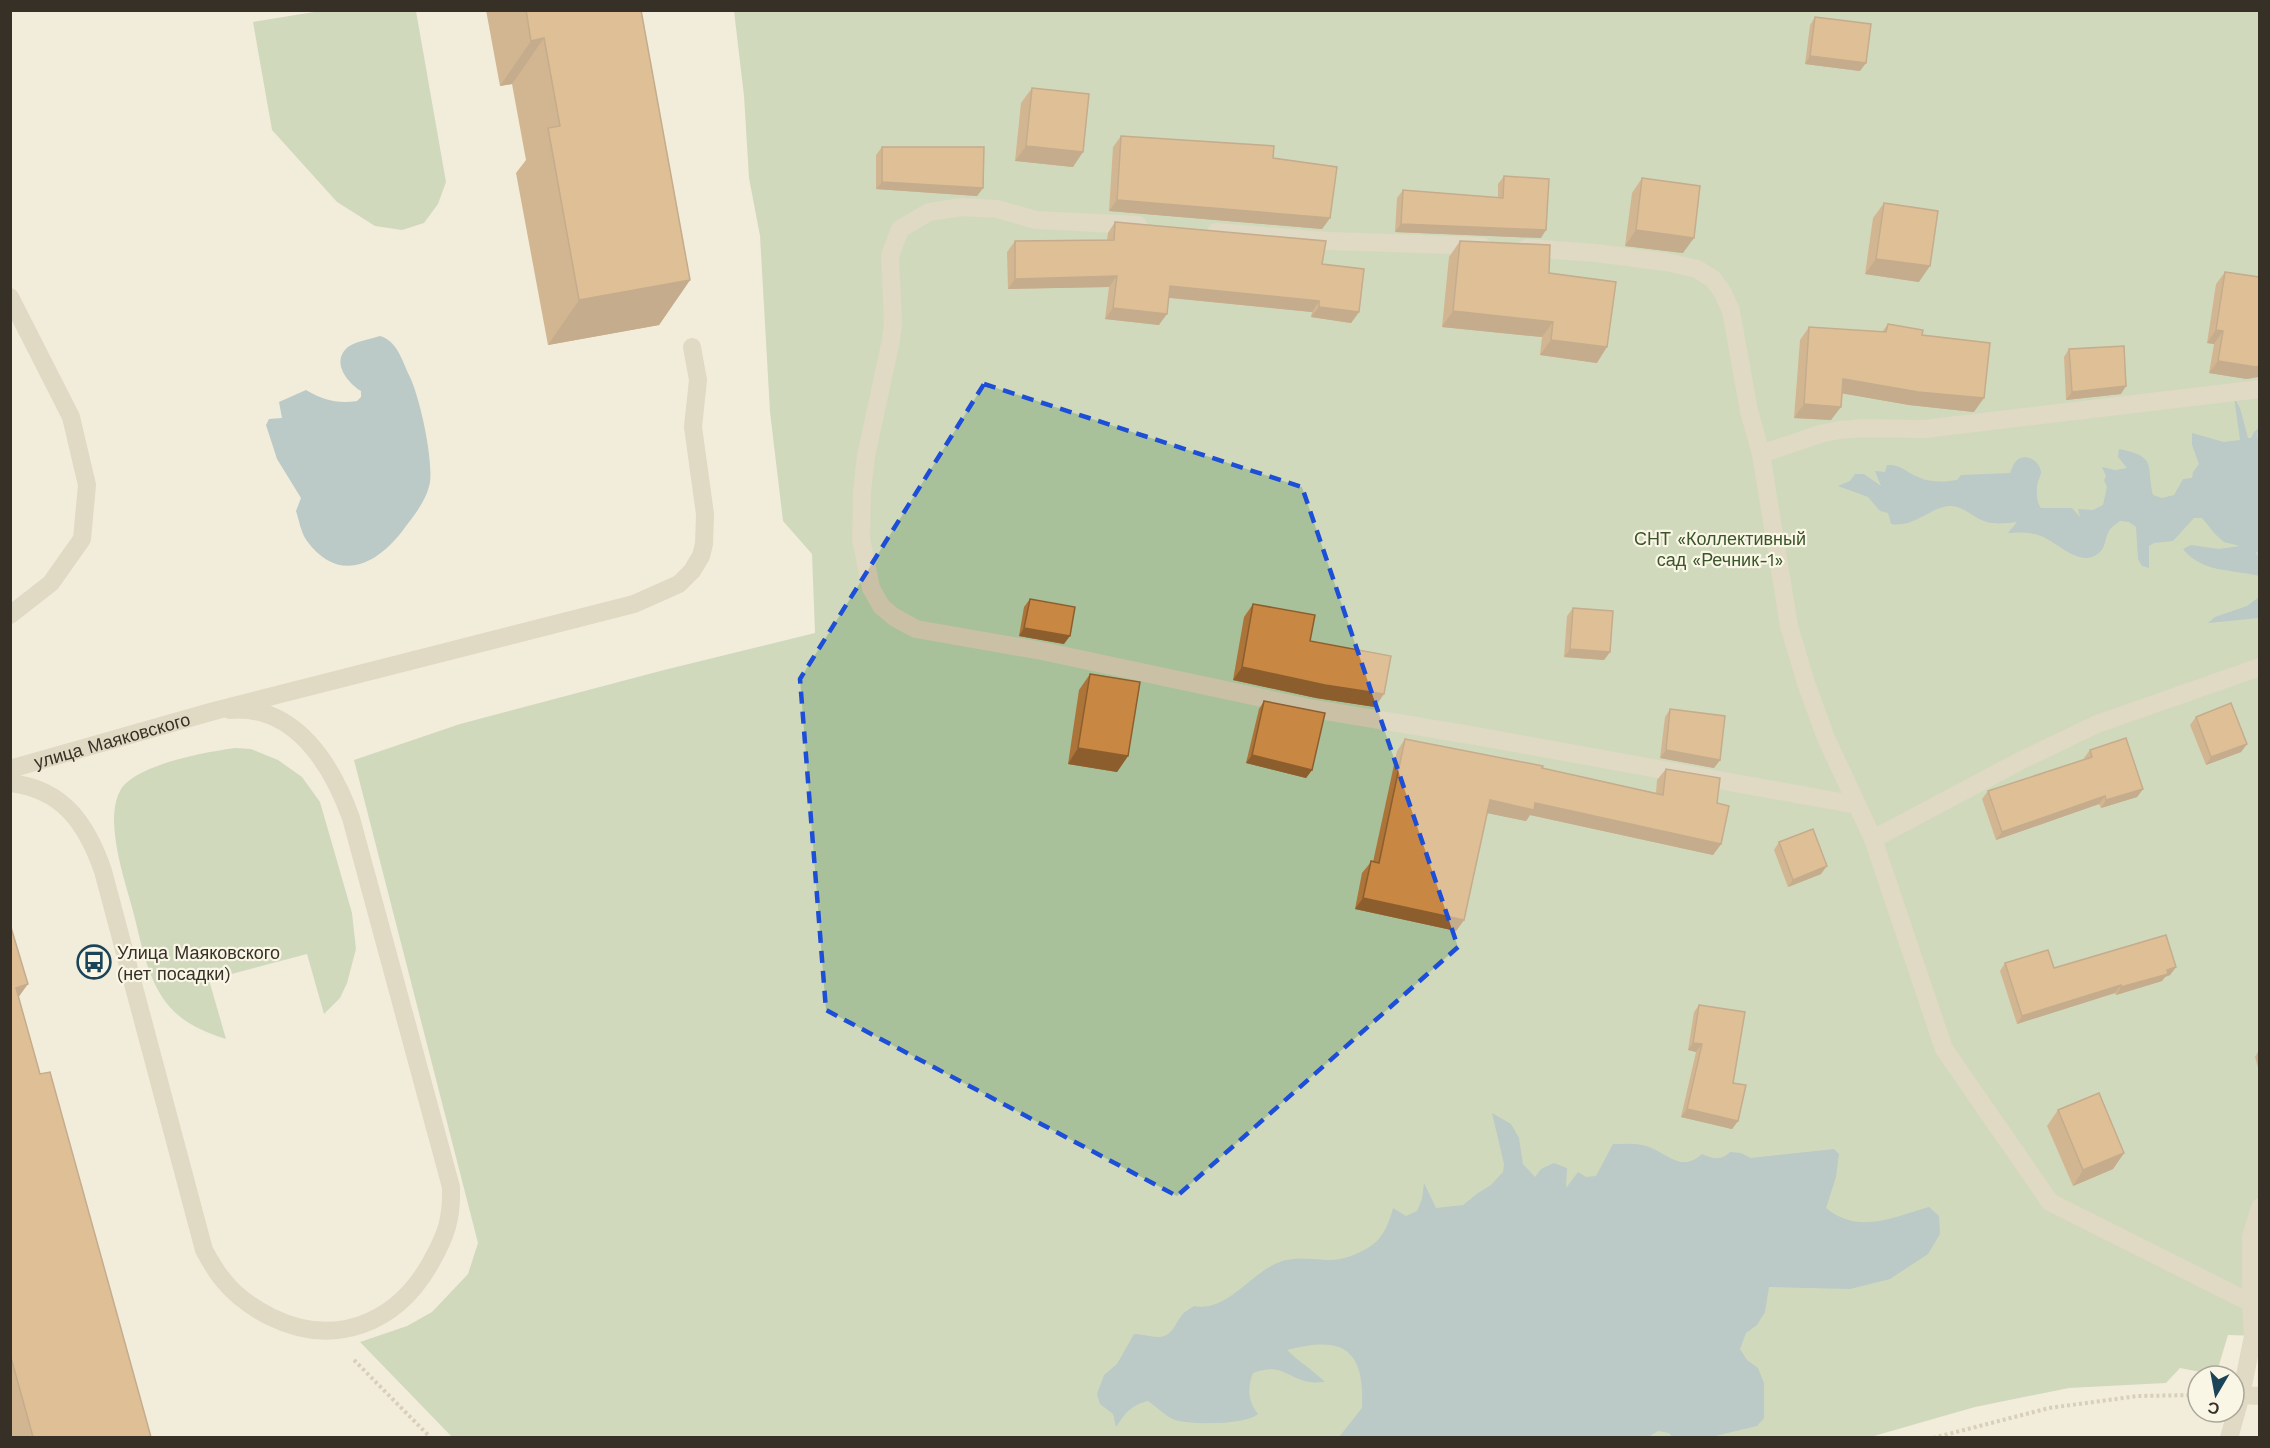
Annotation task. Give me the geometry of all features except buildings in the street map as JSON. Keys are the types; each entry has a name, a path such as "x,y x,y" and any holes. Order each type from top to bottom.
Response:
{"street":[{"path":"1154,226 1036,220 998,208 962,207 929,212 900,229 890,256 893,323 891,340 866,456 860,518 861,539 872,588 881,606 888,612 916,629 946,636 1042,651 1314,709 1857,805"},
{"path":"1200,230 1329,241 1587,252 1666,262 1697,269 1713,279 1723,292 1731,311 1744,391 1761,454 1789,626 1796,653 1826,738 1873,838 1944,1048 2050,1202 2251,1303"},
{"path":"10,297 71,417 87,484 82,539 51,583 10,615"},
{"path":"214,711 634,604 679,584 692,571 701,556 705,529 693,427 698,380 692,346"},
{"path":"1761,454 1839,430 1924,429 2259,389"},
{"path":"1873,838 2020,761 2097,724 2259,667"},
{"path":"10,783 54,798 72,811 84,827 95,849 103,871 204,1250 213,1266 224,1282 239,1296 259,1311 281,1322 327,1332 345,1330 369,1322 388,1311 409,1293 424,1275 446,1230 452,1210 451,1187 354,829 343,796 319,754 281,719 262,711 240,709 214,711"},
{"name":"улица Маяковского","path":"10,769 214,711"},
{"path":"2246,1370 2253,1336 2252,1237 2259,1207"}],"path":[{"path":"327,1332 431,1437"},
{"path":"1933,1437 2049,1408 2138,1396 2186,1395"}],"highlighted area":[{"path":"984,384 1302,487 1458,947 1177,1196 826,1010 800,679"}],"green space":[{"path":"320,11 416,11 446,182 438,204 424,223 402,230 375,226 337,202 272,130 253,22"},
{"name":"СНТ «Коллективный сад «Речник-1»","path":"734,11 2259,11 2260,1336 2228,1335 2219,1364 2186,1364 2186,1369 2180,1368 2166,1383 2069,1388 1975,1407 1867,1438 452,1437 360,1342 407,1326 432,1312 468,1274 478,1243 354,760 460,724 815,633 812,554 783,521 770,412 760,236 749,178 744,96"},
{"path":"236,748 251,749 278,760 302,777 320,802 352,913 356,949 347,983 340,998 324,1014 307,954 209,980 226,1039 202,1030 180,1017 168,1005 155,984 146,960 121,867 114,818 120,791 140,774 173,761"}],"water":[{"path":"380,336 386,338 395,347 413,385 428,443 430,482 421,505 396,539 372,559 346,566 333,563 320,555 305,538 296,511 301,498 277,459 266,425 269,419 282,418 279,402 306,390 331,400 357,401 361,397 361,391 346,378 343,372 341,359 343,353 351,345"},
{"path":"2234,397 2240,408 2248,438 2251,438 2258,429 2259,554 2255,551 2259,558 2259,576 2208,566 2191,557 2183,549 2191,545 2219,549 2240,546 2224,542 2202,518 2194,518 2173,541 2154,543 2149,546 2149,568 2142,566 2138,559 2136,527 2129,522 2120,521 2109,531 2100,552 2093,557 2085,558 2070,553 2041,536 2008,533 2017,522 1988,522 1954,506 1935,510 1907,523 1891,524 1888,513 1880,511 1868,497 1838,486 1850,481 1855,474 1864,474 1881,486 1875,471 1885,472 1887,465 1900,467 1923,479 1943,482 1957,480 1961,475 2010,473 2016,461 2024,457 2035,461 2040,468 2037,492 2041,508 2072,508 2080,517 2078,509 2093,510 2103,505 2107,487 2102,467 2115,470 2127,468 2118,457 2119,449 2140,455 2145,459 2148,464 2153,495 2162,498 2174,495 2183,479 2192,478 2199,464 2192,445 2192,433 2224,442 2240,440"},
{"path":"2259,597 2259,618 2208,623 2215,617 2247,606"},
{"path":"1492,1113 1511,1124 1519,1138 1523,1164 1535,1177 1541,1169 1554,1163 1567,1168 1566,1188 1578,1172 1586,1177 1596,1176 1613,1144 1642,1145 1672,1159 1686,1162 1702,1154 1717,1158 1730,1152 1741,1153 1751,1158 1834,1149 1839,1154 1836,1177 1826,1208 1851,1221 1864,1222 1889,1219 1929,1207 1939,1216 1940,1234 1928,1254 1890,1279 1850,1289 1769,1287 1765,1312 1757,1325 1746,1333 1740,1349 1747,1360 1758,1368 1764,1383 1764,1418 1757,1426 1711,1437 1672,1437 1669,1433 1658,1431 1647,1438 1339,1437 1362,1408 1362,1388 1359,1372 1347,1351 1323,1344 1287,1350 1325,1382 1302,1380 1271,1369 1253,1373 1250,1394 1252,1404 1258,1414 1252,1418 1218,1423 1183,1422 1164,1414 1148,1401 1132,1408 1116,1427 1113,1414 1100,1404 1097,1394 1104,1375 1117,1364 1134,1334 1158,1337 1167,1335 1182,1315 1194,1306 1217,1304 1277,1263 1296,1259 1337,1260 1372,1246 1381,1237 1393,1208 1406,1216 1417,1211 1422,1199 1424,1183 1436,1208 1463,1205 1491,1185 1503,1172 1504,1164"}],"place":[{"name":"Улица Маяковского (нет посадки)","path":"94,962"}]}
